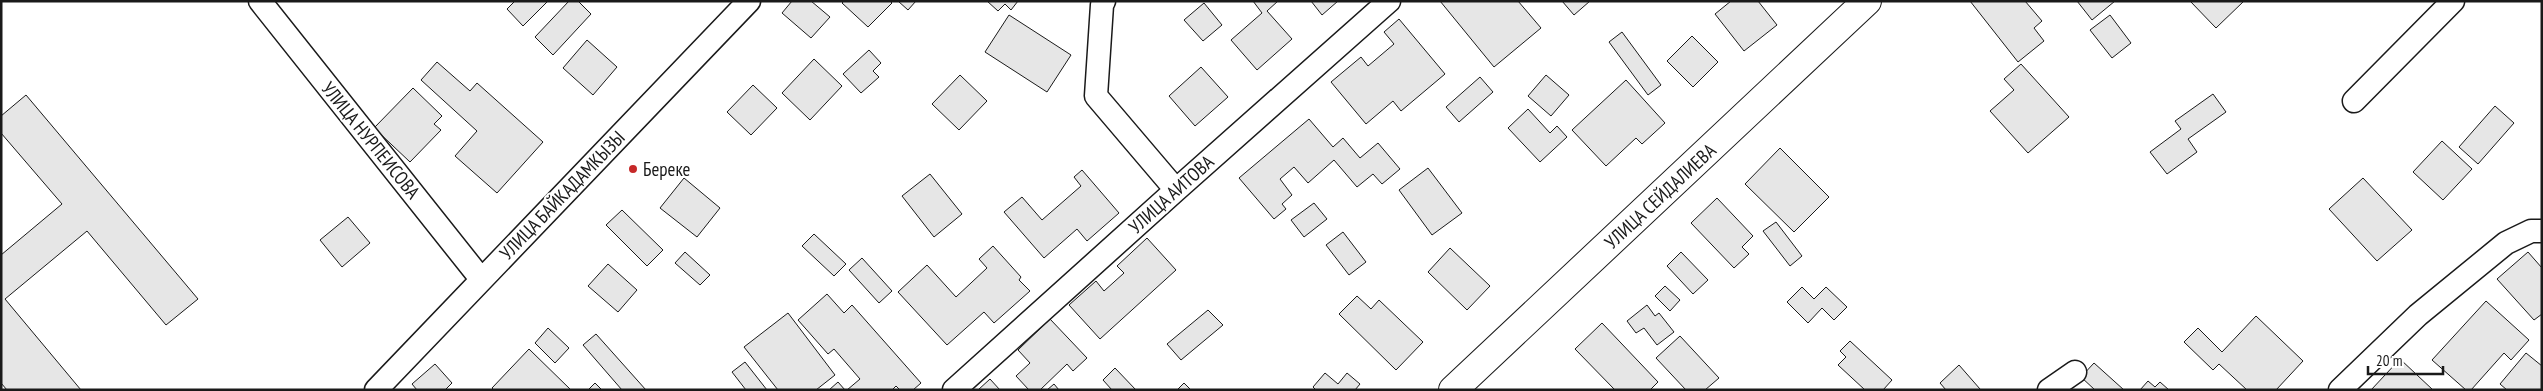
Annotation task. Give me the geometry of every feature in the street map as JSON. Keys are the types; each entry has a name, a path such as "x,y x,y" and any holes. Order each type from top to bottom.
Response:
{"main road":[{"name":"УЛИЦА СЕЙДАЛИЕВА","path":"1453,390 1867,1"}],"street":[{"name":"УЛИЦА НУРПЕИСОВА","path":"260,1 481,280"},
{"name":"УЛИЦА БАЙКАДАМКЫЗЫ","path":"376,390 750,1"},
{"path":"1104,1 1102,5 1096,96 1176,190"},
{"name":"УЛИЦА АИТОВА","path":"954,390 1389,1"},
{"path":"2354,101 2453,1"},
{"path":"2340,390 2418,315 2506,243 2531,232 2542,231"},
{"path":"2049,390 2075,372"}],"building":[{"path":"515,1 548,1 523,26 507,9"},
{"path":"569,1 578,1 591,14 553,55 535,37"},
{"path":"792,1 811,1 830,17 811,38 782,13"},
{"path":"844,1 890,1 892,3 868,27 842,3"},
{"path":"898,1 916,1 908,10"},
{"path":"987,1 1018,1 1011,10 1005,4 998,11"},
{"path":"1253,1 1278,1 1267,11 1292,39 1257,70 1231,40 1262,13"},
{"path":"1311,1 1338,1 1322,15"},
{"path":"1440,1 1518,1 1541,28 1494,67"},
{"path":"1562,1 1590,1 1574,15"},
{"path":"1731,1 1758,1 1777,25 1744,51 1715,14"},
{"path":"1970,1 2025,1 2042,21 2034,28 2044,41 2018,62"},
{"path":"2077,1 2115,1 2092,20"},
{"path":"2190,1 2244,1 2216,28"},
{"path":"1204,3 1222,25 1203,41 1184,20"},
{"path":"1009,15 1071,55 1047,92 985,52"},
{"path":"2110,15 2131,43 2112,58 2090,30"},
{"path":"1399,19 1445,74 1401,111 1393,101 1366,124 1331,82 1361,57 1368,66 1394,44 1384,32"},
{"path":"1622,32 1661,85 1648,95 1609,42"},
{"path":"1692,36 1718,62 1693,87 1667,61"},
{"path":"587,40 617,67 593,95 563,68"},
{"path":"869,50 881,63 873,71 879,77 861,93 843,74"},
{"path":"814,59 842,86 810,120 782,93"},
{"path":"437,62 470,91 477,83 543,142 497,193 455,156 477,131 421,80"},
{"path":"2021,64 2069,117 2028,153 1990,111 2014,90 2004,79"},
{"path":"1201,67 1228,97 1195,126 1169,96"},
{"path":"960,75 987,101 959,130 932,104"},
{"path":"1546,75 1569,95 1551,116 1528,96"},
{"path":"1480,77 1493,92 1459,122 1446,107"},
{"path":"1626,80 1665,123 1642,144 1636,138 1606,166 1572,130"},
{"path":"753,85 777,108 751,135 727,112"},
{"path":"413,88 442,116 434,124 441,130 410,162 374,128"},
{"path":"2213,94 2226,112 2188,139 2197,152 2167,174 2150,152 2181,129 2175,121"},
{"path":"26,95 198,299 166,325 87,231 5,299 81,390 7,390 1,383 1,255 62,204 1,133 1,116"},
{"path":"2495,106 2514,123 2478,164 2459,147"},
{"path":"1528,109 1550,133 1557,126 1567,137 1540,162 1508,128"},
{"path":"1309,119 1333,147 1343,138 1360,158 1378,143 1400,169 1382,184 1373,174 1357,187 1334,160 1308,183 1294,167 1280,179 1292,195 1282,204 1286,209 1274,219 1239,178"},
{"path":"2442,141 2472,169 2443,200 2413,172"},
{"path":"1780,148 1829,197 1794,232 1745,184"},
{"path":"1428,168 1462,213 1432,235 1399,190"},
{"path":"1082,170 1119,213 1087,241 1077,229 1044,258 1004,212 1022,197 1042,220 1081,186 1074,177"},
{"path":"930,174 962,214 934,237 902,196"},
{"path":"684,178 720,208 697,237 660,208"},
{"path":"2363,178 2412,230 2377,261 2329,209"},
{"path":"1717,198 1753,236 1742,247 1749,254 1734,268 1691,223"},
{"path":"1314,203 1327,219 1304,237 1291,220"},
{"path":"622,210 663,250 647,266 606,225"},
{"path":"348,217 370,243 342,267 320,240"},
{"path":"1776,222 1802,256 1790,266 1763,231"},
{"path":"1343,232 1366,262 1349,275 1326,245"},
{"path":"814,234 846,264 834,276 802,246"},
{"path":"1147,238 1176,270 1100,339 1069,305 1096,281 1104,291 1124,273 1117,266"},
{"path":"993,246 1021,277 1019,280 1030,291 994,323 984,312 947,345 898,292 927,265 956,297 987,268 979,259"},
{"path":"1450,248 1490,286 1467,310 1428,272"},
{"path":"685,252 710,275 700,285 675,263"},
{"path":"1681,252 1708,280 1693,294 1667,266"},
{"path":"2528,252 2542,268 2542,314 2534,320 2497,279"},
{"path":"862,258 892,291 879,303 849,270"},
{"path":"608,264 637,290 618,312 588,286"},
{"path":"1665,286 1680,300 1670,311 1655,296"},
{"path":"1802,287 1814,299 1826,287 1847,307 1834,320 1822,308 1808,323 1787,302"},
{"path":"827,294 844,313 852,305 921,383 913,390 900,390 896,386 892,390 847,390 860,379 834,349 828,354 798,320"},
{"path":"1357,296 1371,309 1379,300 1423,342 1396,370 1339,314"},
{"path":"2486,301 2529,340 2511,360 2504,353 2471,390 2466,390 2432,360"},
{"path":"1647,305 1655,316 1659,313 1674,332 1657,345 1644,328 1636,333 1627,321"},
{"path":"1208,310 1223,325 1181,360 1167,344"},
{"path":"788,313 835,375 816,390 778,390 744,347"},
{"path":"2256,316 2303,361 2276,390 2247,390 2219,364 2213,370 2184,342 2198,328 2222,352"},
{"path":"1050,319 1087,358 1073,371 1067,364 1040,390 1029,390 1016,376 1030,363 1018,350"},
{"path":"1602,323 1658,382 1650,390 1615,390 1575,349"},
{"path":"548,328 569,348 555,363 535,343"},
{"path":"596,334 646,390 622,390 583,345"},
{"path":"1680,336 1719,378 1705,390 1686,390 1656,358"},
{"path":"1850,341 1892,380 1883,390 1865,390 1838,365 1846,357 1840,351"},
{"path":"529,349 571,390 494,390 492,388"},
{"path":"2526,353 2542,366 2542,390 2507,390 2500,384"},
{"path":"2400,359 2433,390 2371,390"},
{"path":"745,362 767,390 746,390 732,372"},
{"path":"2094,363 2124,390 2095,390 2081,377"},
{"path":"435,364 452,383 445,390 417,390 412,384"},
{"path":"1959,365 1979,390 1946,390 1940,383"},
{"path":"1115,368 1136,390 1112,390 1103,380"},
{"path":"1325,373 1338,384 1347,373 1360,384 1355,390 1316,390 1313,387"},
{"path":"990,379 1000,390 978,390"},
{"path":"2148,381 2155,387 2160,382 2169,390 2140,390"},
{"path":"838,382 845,390 829,390"},
{"path":"595,383 602,390 588,390"},
{"path":"1184,383 1191,390 1177,390"},
{"path":"1054,384 1059,390 1047,390"}],"place":[{"name":"Береке","path":"633,169"}]}
